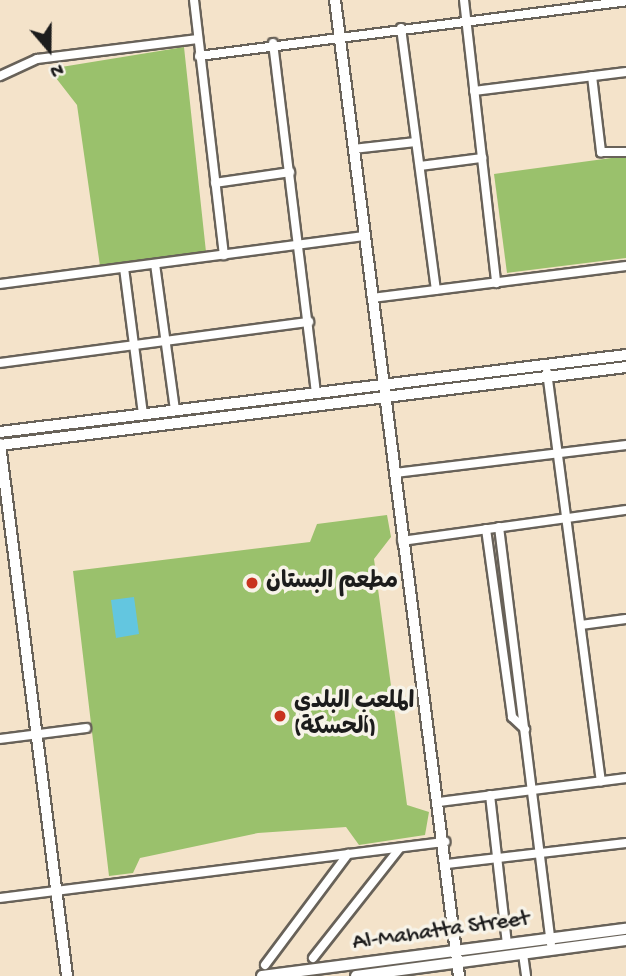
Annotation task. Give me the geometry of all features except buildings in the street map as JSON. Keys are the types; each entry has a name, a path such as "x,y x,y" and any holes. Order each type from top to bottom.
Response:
{"street":[{"path":"194,0 224,255"},
{"path":"335,0 382,385 387,396 402,541 445,842 459,976"},
{"path":"464,0 496,283"},
{"path":"200,56 338,34 467,22 626,1"},
{"path":"401,28 436,290"},
{"path":"0,76 37,59 198,39"},
{"path":"273,43 316,391"},
{"path":"474,91 626,72"},
{"path":"592,76 601,152 626,152"},
{"path":"353,149 416,142"},
{"path":"420,166 482,158"},
{"path":"215,183 290,172"},
{"path":"0,285 364,236"},
{"path":"155,264 175,410"},
{"path":"372,298 626,266"},
{"path":"124,268 142,414"},
{"path":"0,363 309,322"},
{"path":"67,976 34,735 0,444 387,396 547,371 626,355"},
{"path":"0,432 316,391 547,371 626,367"},
{"path":"547,371 601,781"},
{"path":"395,473 626,445"},
{"path":"402,541 626,510"},
{"path":"499,527 543,853 551,944"},
{"path":"486,529 512,717 525,729"},
{"path":"580,625 626,619"},
{"path":"0,739 86,728"},
{"path":"439,802 626,778"},
{"path":"490,795 506,944"},
{"path":"0,898 445,842"},
{"path":"447,864 626,843"},
{"path":"313,958 400,848"},
{"path":"263,970 348,854"},
{"name":"Al-Mahatta Street","path":"263,970 523,954 551,944 626,929"},
{"name":"Al-Mahatta Street","path":"356,976 379,974 506,944 626,940"},
{"path":"523,954 526,976"}],"green space":[{"path":"184,47 206,252 100,266 77,105 49,69"},
{"path":"626,156 626,258 507,273 494,174"},
{"path":"387,515 391,537 374,559 407,805 429,812 425,835 359,845 346,827 258,833 140,858 133,873 109,876 73,571 310,542 317,524"}],"water":[{"path":"134,597 139,634 116,638 111,600"}],"place":[{"name":"مطعم البستان","path":"252,583"},
{"name":"الملعب البلدي (الحسكة)","path":"280,716"}]}
